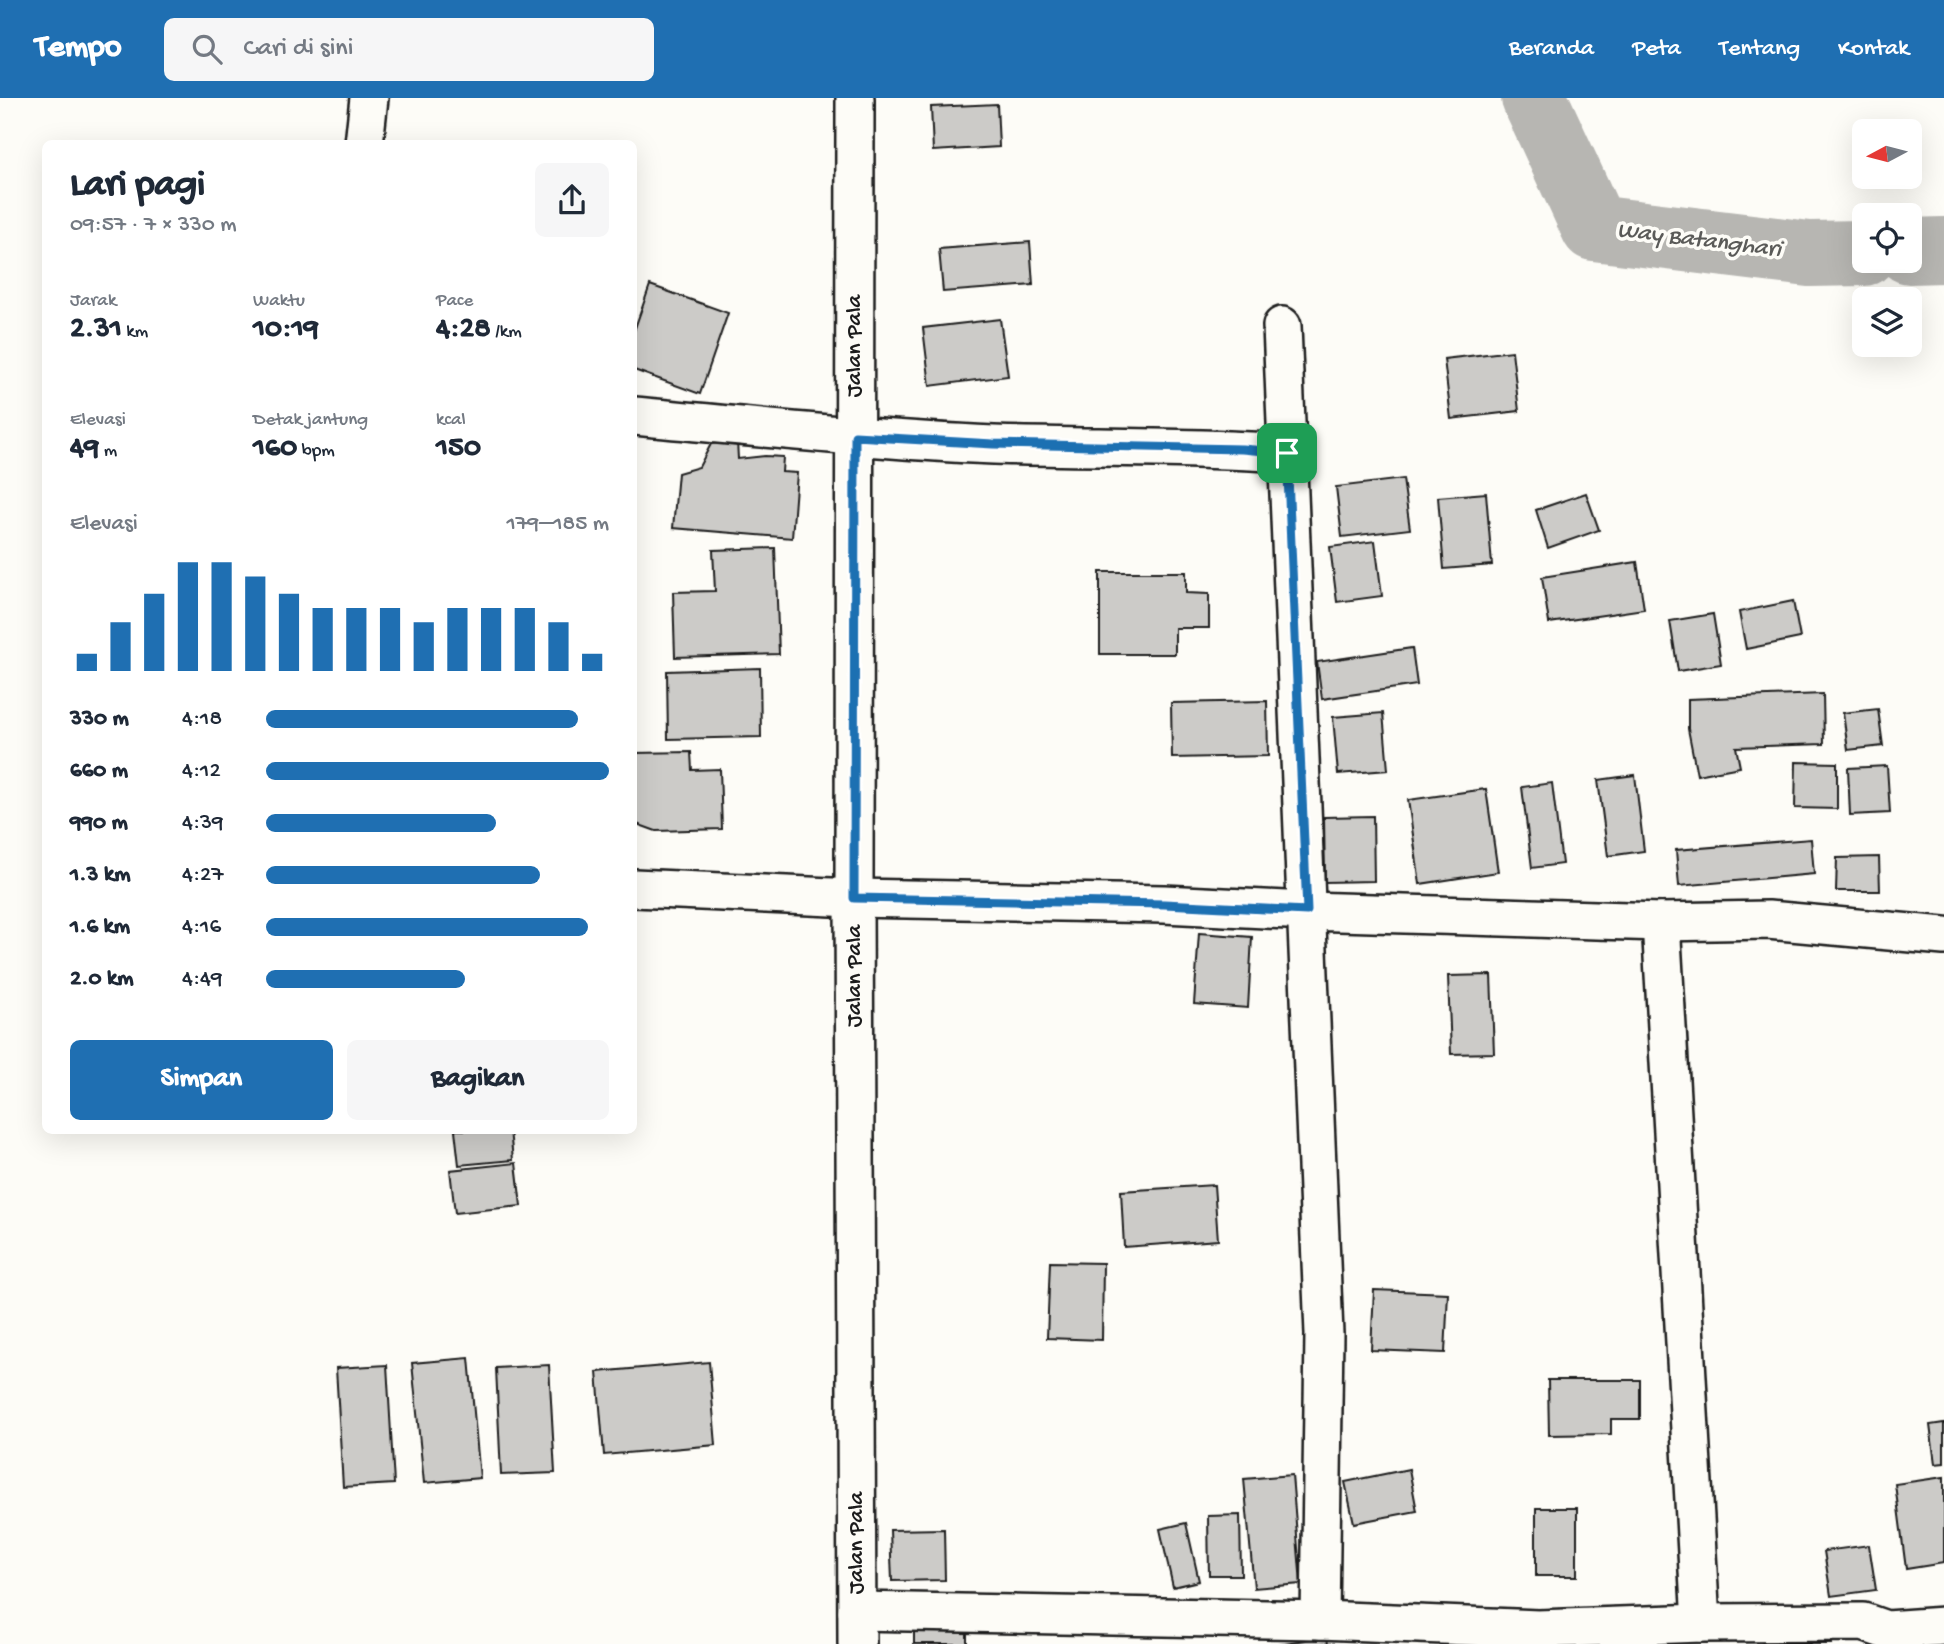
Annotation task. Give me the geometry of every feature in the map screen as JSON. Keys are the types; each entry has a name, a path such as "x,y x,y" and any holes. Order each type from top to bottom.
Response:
{"street":[{"path":"364,140 369,98"},
{"name":"Jalan Pala","path":"855,98 857,1627"},
{"path":"1282,327 1324,1334 1320,1620"},
{"path":"637,416 855,436 993,444 1242,449 1287,453"},
{"path":"637,888 854,898 1164,904 1661,922 1768,920 1944,936"},
{"path":"1661,922 1701,1623"},
{"path":"857,1627 1320,1620 1538,1629 1701,1623 1863,1622 1886,1637 1944,1626"}],"building":[{"path":"997,104 999,147 933,151 931,107"},
{"path":"1030,242 1033,285 943,292 939,249"},
{"path":"650,285 728,313 700,394 637,371 637,322"},
{"path":"1000,319 1008,376 930,386 923,328"},
{"path":"1512,351 1519,411 1451,419 1444,359"},
{"path":"737,441 738,459 783,457 782,472 797,473 792,538 673,528 678,473 699,467 711,444"},
{"path":"1403,479 1410,529 1342,537 1336,487"},
{"path":"1486,493 1492,565 1444,569 1438,497"},
{"path":"1586,493 1599,530 1548,548 1536,510"},
{"path":"1375,541 1382,596 1337,602 1330,547"},
{"path":"775,548 779,654 675,657 673,592 715,591 713,550"},
{"path":"1637,562 1644,609 1549,623 1542,577"},
{"path":"1100,572 1186,572 1186,593 1209,594 1209,628 1175,628 1175,654 1100,654"},
{"path":"1793,601 1800,638 1746,649 1739,612"},
{"path":"1713,614 1721,664 1678,671 1670,621"},
{"path":"1412,648 1417,685 1322,699 1317,662"},
{"path":"760,668 761,737 668,739 667,671"},
{"path":"1823,694 1824,744 1736,747 1740,767 1697,775 1688,729 1688,699"},
{"path":"1267,701 1268,756 1172,758 1171,703"},
{"path":"1878,709 1883,746 1848,750 1843,713"},
{"path":"1383,713 1388,770 1338,774 1333,717"},
{"path":"691,752 692,770 720,769 722,829 656,831 637,824 637,753"},
{"path":"1796,762 1837,763 1837,809 1795,808"},
{"path":"1887,766 1890,813 1850,815 1848,768"},
{"path":"1635,775 1644,851 1608,856 1598,780"},
{"path":"1552,783 1562,864 1532,868 1522,787"},
{"path":"1486,789 1498,872 1420,884 1408,800"},
{"path":"1373,816 1374,881 1325,882 1324,817"},
{"path":"1811,839 1814,874 1679,886 1676,850"},
{"path":"1879,857 1880,891 1836,891 1837,858"},
{"path":"1199,933 1252,937 1248,1008 1194,1004"},
{"path":"1491,975 1494,1053 1451,1054 1448,976"},
{"path":"455,1134 510,1134 513,1160 459,1165"},
{"path":"516,1163 521,1206 455,1213 450,1170"},
{"path":"1214,1185 1218,1240 1124,1247 1121,1191"},
{"path":"1050,1262 1103,1263 1102,1340 1047,1338"},
{"path":"1374,1290 1448,1293 1445,1353 1371,1350"},
{"path":"469,1358 480,1478 424,1483 412,1363"},
{"path":"709,1362 716,1445 604,1455 597,1372"},
{"path":"387,1365 394,1484 343,1487 336,1368"},
{"path":"549,1365 555,1473 501,1475 496,1368"},
{"path":"1548,1380 1640,1380 1640,1419 1611,1419 1611,1434 1549,1435"},
{"path":"1944,1423 1944,1463 1935,1464 1930,1425"},
{"path":"1409,1469 1417,1511 1354,1523 1345,1482"},
{"path":"1292,1475 1301,1584 1254,1588 1244,1479"},
{"path":"1944,1477 1944,1563 1906,1569 1895,1484"},
{"path":"1536,1508 1577,1508 1577,1576 1536,1576"},
{"path":"1240,1515 1241,1575 1209,1575 1208,1516"},
{"path":"1186,1523 1199,1581 1173,1587 1160,1529"},
{"path":"944,1529 945,1580 892,1581 890,1530"},
{"path":"1869,1545 1876,1590 1831,1596 1824,1551"},
{"path":"914,1617 967,1617 967,1644 914,1644"},
{"path":"1830,1636 1831,1644 1761,1644"},
{"path":"1327,1637 1328,1644 1278,1644"}],"waterway":[{"name":"Way Batanghari","path":"1534,98 1594,228 1809,254 1852,253"},
{"name":"Way Batanghari","path":"1922,251 1944,250"}],"route":[{"path":"855,436 993,444 1242,449 1287,453 1307,911 1164,904 854,898 855,436"}]}
